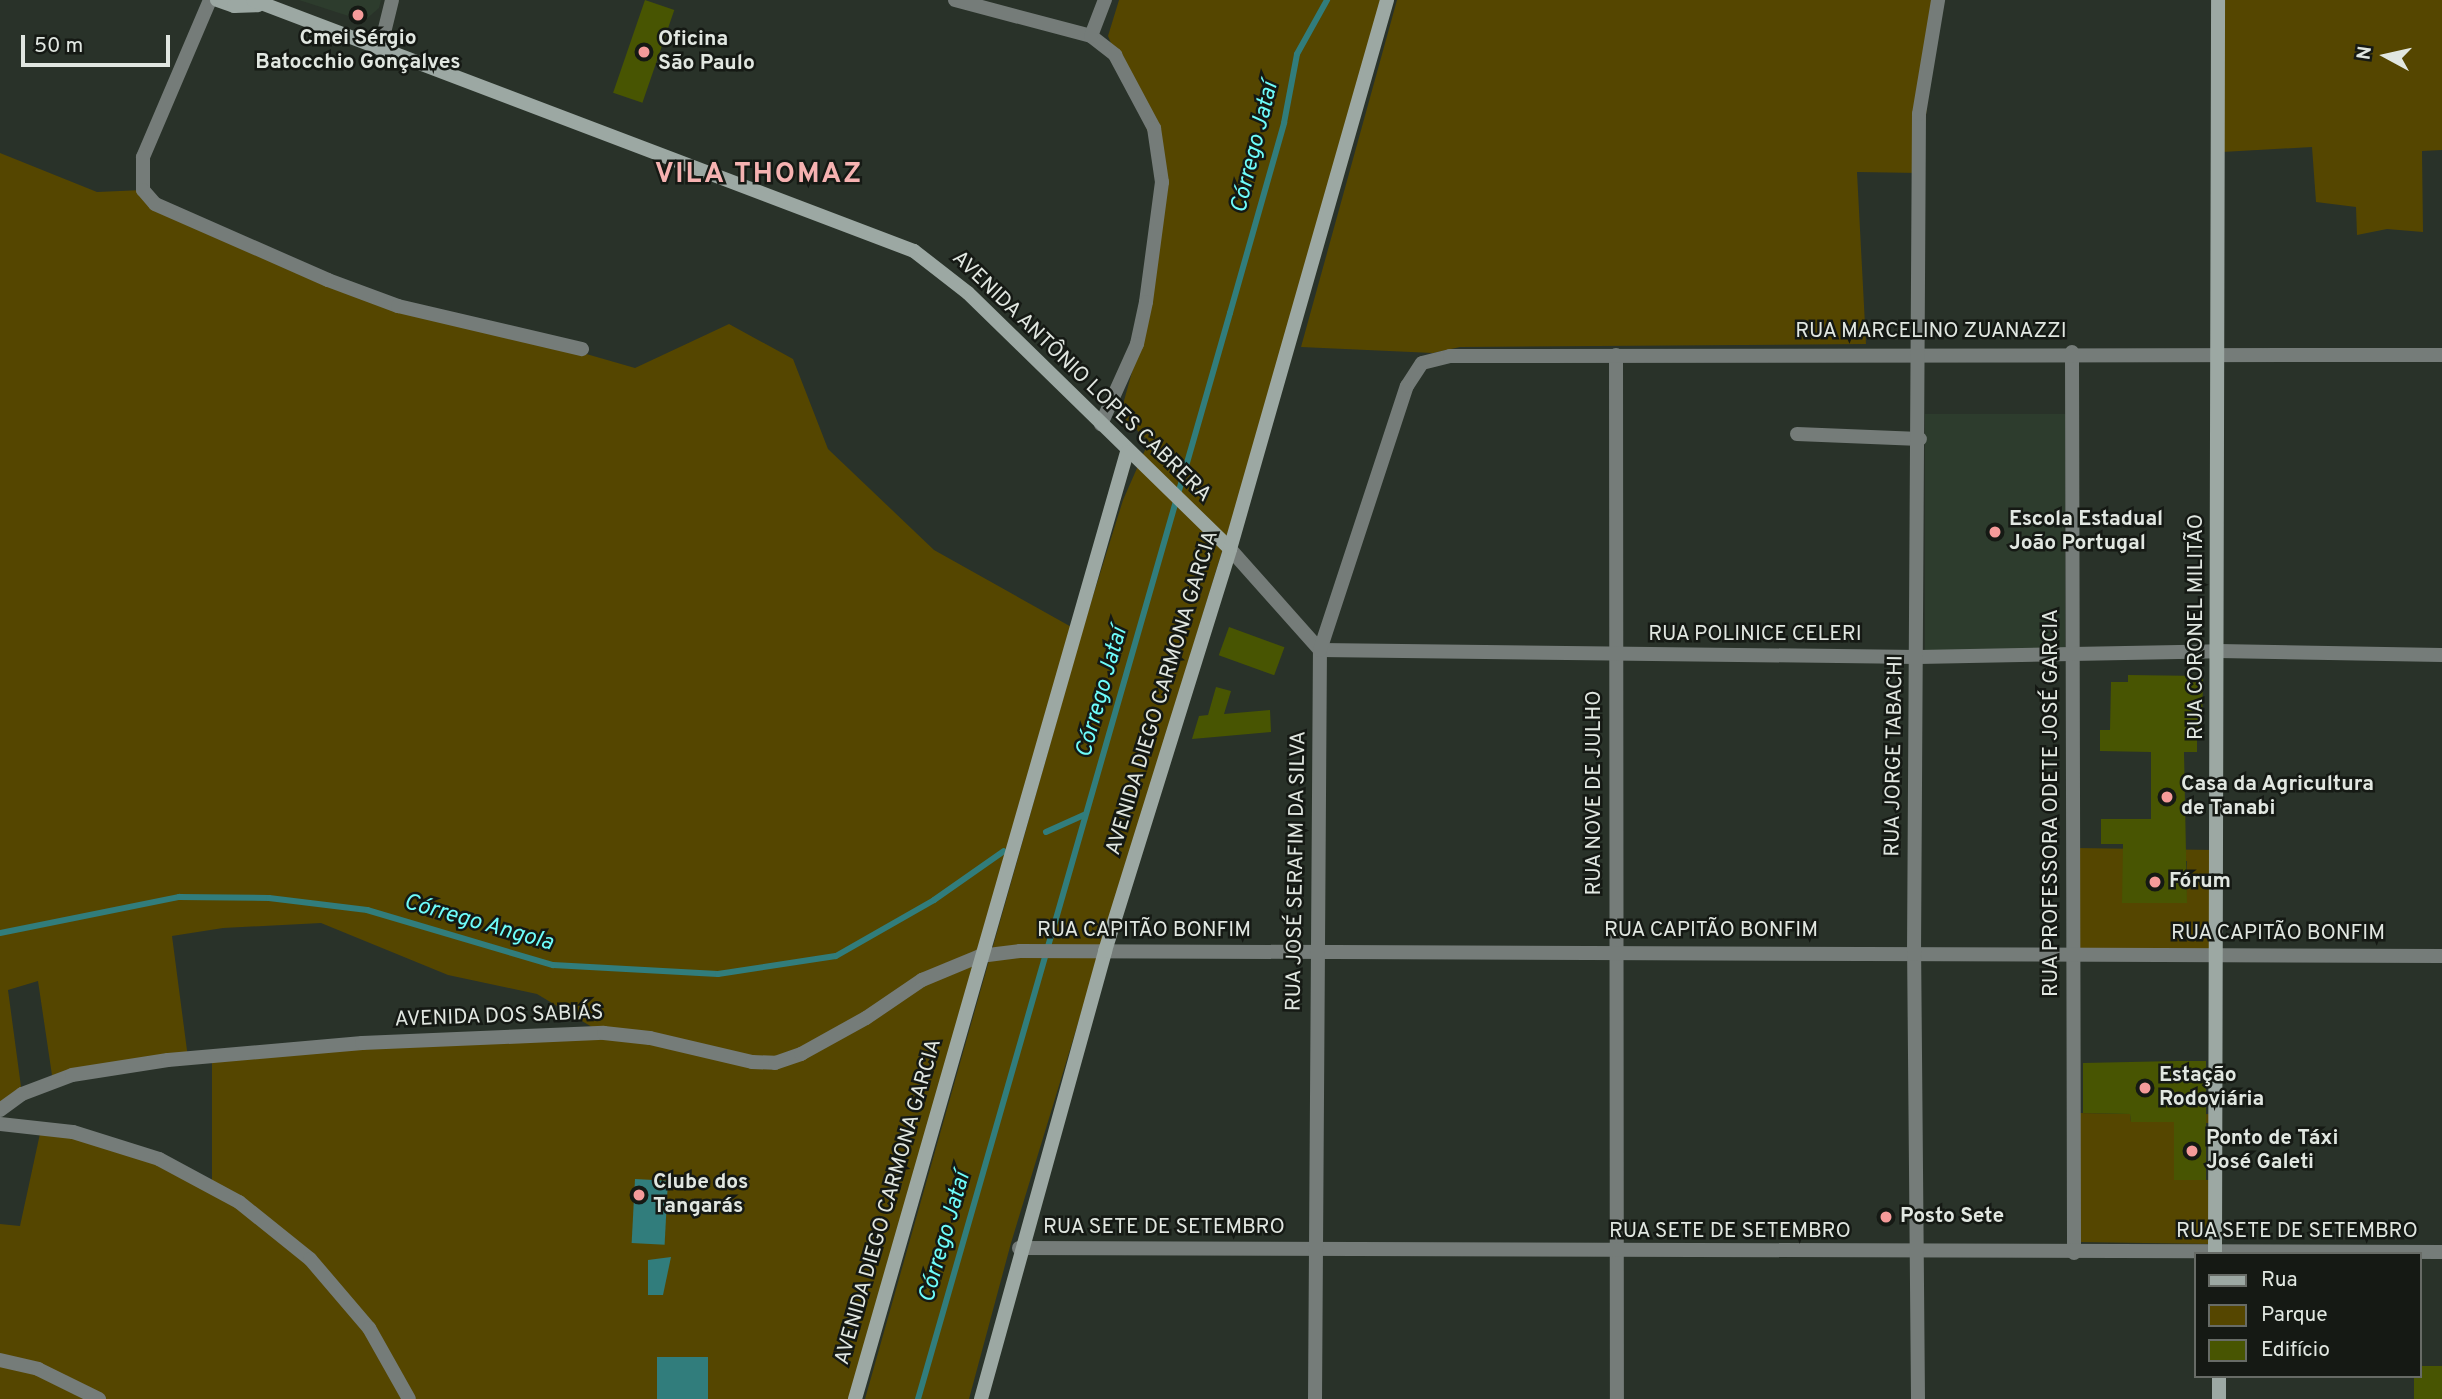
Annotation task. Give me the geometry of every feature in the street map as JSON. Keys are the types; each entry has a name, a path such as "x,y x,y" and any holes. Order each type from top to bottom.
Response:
{"main road":[{"name":"AVENIDA ANTÔNIO LOPES CABRERA","path":"217,0 255,3 914,251 968,293 1127,452 1230,549"},
{"name":"AVENIDA DIEGO CARMONA GARCIA","path":"981,1399 1019,1248 1105,951 1230,549 1387,0"},
{"name":"RUA CORONEL MILITÃO","path":"2215,1252 2219,651 2218,0"},
{"name":"AVENIDA DIEGO CARMONA GARCIA","path":"855,1399 980,956 1127,452"},
{"path":"2219,1378 2220,1399"}],"street":[{"path":"210,0 143,157 143,190 174,216 398,306 582,349"},
{"path":"380,49 392,0"},
{"path":"955,0 1091,36 1115,55 1136,86 1154,128 1162,182 1158,234 1137,344 1101,424"},
{"path":"1091,36 1105,0"},
{"name":"RUA JORGE TABACHI","path":"1918,1399 1914,954 1921,353 1919,114 1938,0"},
{"name":"RUA MARCELINO ZUANAZZI","path":"1422,363 1450,356 2072,352 2442,355"},
{"name":"RUA PROFESSORA ODETE JOSÉ GARCIA","path":"2072,352 2074,1253"},
{"name":"RUA NOVE DE JULHO","path":"1616,355 1614,655 1617,1399"},
{"name":"RUA JOSÉ SERAFIM DA SILVA","path":"1315,1399 1320,650 1407,386 1422,363"},
{"path":"1797,434 1920,439"},
{"name":"AVENIDA ANTÔNIO LOPES CABRERA","path":"1230,549 1320,650"},
{"name":"RUA POLINICE CELERI","path":"1320,650 1917,657 2219,651 2442,655"},
{"name":"RUA CAPITÃO BONFIM","path":"980,956 1020,951 2442,956"},
{"name":"AVENIDA DOS SABIÁS","path":"0,1110 22,1094 72,1075 168,1060 362,1042 604,1034 650,1038 752,1062 775,1063 801,1054 866,1018 922,980 980,956"},
{"path":"0,1124 73,1132 147,1155 239,1202 310,1259 369,1328 410,1399"},
{"name":"RUA SETE DE SETEMBRO","path":"1019,1248 1616,1253 2194,1253"},
{"name":"RUA SETE DE SETEMBRO","path":"2421,1252 2442,1252"},
{"path":"0,1360 37,1369 99,1399"}],"shaded area":[{"name":"Cmei Sérgio Batocchio Gonçalves","path":"299,0 381,0 379,8 364,21"},
{"name":"Escola Estadual João Portugal","path":"1925,414 2065,414 2065,650 1925,650"}],"green space":[{"path":"1119,0 1382,0 1284,348 1011,1243 969,1399 865,1399 1083,628 1123,500 1149,441 1120,415 1152,300 1168,180 1108,36"},
{"path":"1397,0 1938,0 1920,173 1857,172 1866,344 1460,347 1433,353 1301,347"},
{"path":"2222,0 2442,0 2442,150 2422,151 2423,232 2387,229 2357,235 2356,207 2316,202 2312,147 2222,152"},
{"path":"0,153 97,192 143,190 147,196 328,280 635,368 729,324 793,359 828,449 934,550 1075,629 855,1399 0,1399 0,1224 20,1226 41,1129 73,1132 212,1186 212,1056 602,1033 537,994 448,975 321,923 223,928 172,936 188,1058 53,1082 38,981 8,990 22,1094 0,1110"},
{"path":"2076,848 2215,850 2215,950 2076,949","holes":["2123,861 2187,861 2186,903 2123,903"]},
{"path":"2080,1113 2130,1114 2131,1122 2155,1115 2210,1114 2210,1123 2174,1123 2174,1179 2210,1180 2210,1244 2079,1242"}],"water":[{"path":"635,1179 668,1181 665,1245 632,1243"},
{"path":"671,1257 663,1295 648,1295 648,1260"},
{"path":"657,1357 708,1357 708,1399 657,1399"}],"building":[{"name":"Oficina São Paulo","path":"645,0 674,10 642,103 613,93"},
{"path":"1229,627 1284,647 1274,675 1219,655"},
{"path":"2128,675 2203,676 2202,732 2197,732 2197,752 2184,752 2187,903 2122,903 2123,844 2101,844 2101,819 2151,819 2151,752 2100,751 2100,730 2110,730 2111,682 2128,682"},
{"path":"1216,687 1231,691 1224,714 1270,710 1271,732 1192,739 1199,716 1208,715"},
{"name":"Estação Rodoviária","path":"2206,1061 2206,1180 2174,1180 2174,1122 2131,1122 2130,1114 2083,1113 2083,1063"},
{"path":"2421,1366 2442,1366 2442,1399 2414,1399 2414,1378 2421,1378"}],"waterway":[{"name":"Córrego Jataí","path":"918,1399 1284,123 1297,54 1327,0"},
{"name":"Córrego Angola","path":"1046,832 1084,815"},
{"name":"Córrego Angola","path":"0,933 179,897 269,898 367,910 553,965 718,974 836,956 934,900 1004,851"}],"place":[{"name":"Cmei Sérgio Batocchio Gonçalves","path":"358,15"},
{"name":"Oficina São Paulo","path":"644,52"},
{"name":"Escola Estadual João Portugal","path":"1995,532"},
{"name":"Casa da Agricultura de Tanabi","path":"2167,797"},
{"name":"Fórum","path":"2155,882"},
{"name":"Estação Rodoviária","path":"2145,1088"},
{"name":"Ponto de Táxi José Galeti","path":"2192,1151"},
{"name":"Clube dos Tangarás","path":"639,1195"},
{"name":"Posto Sete","path":"1886,1217"}],"district":[{"name":"VILA THOMAZ","path":"759,175"}]}
